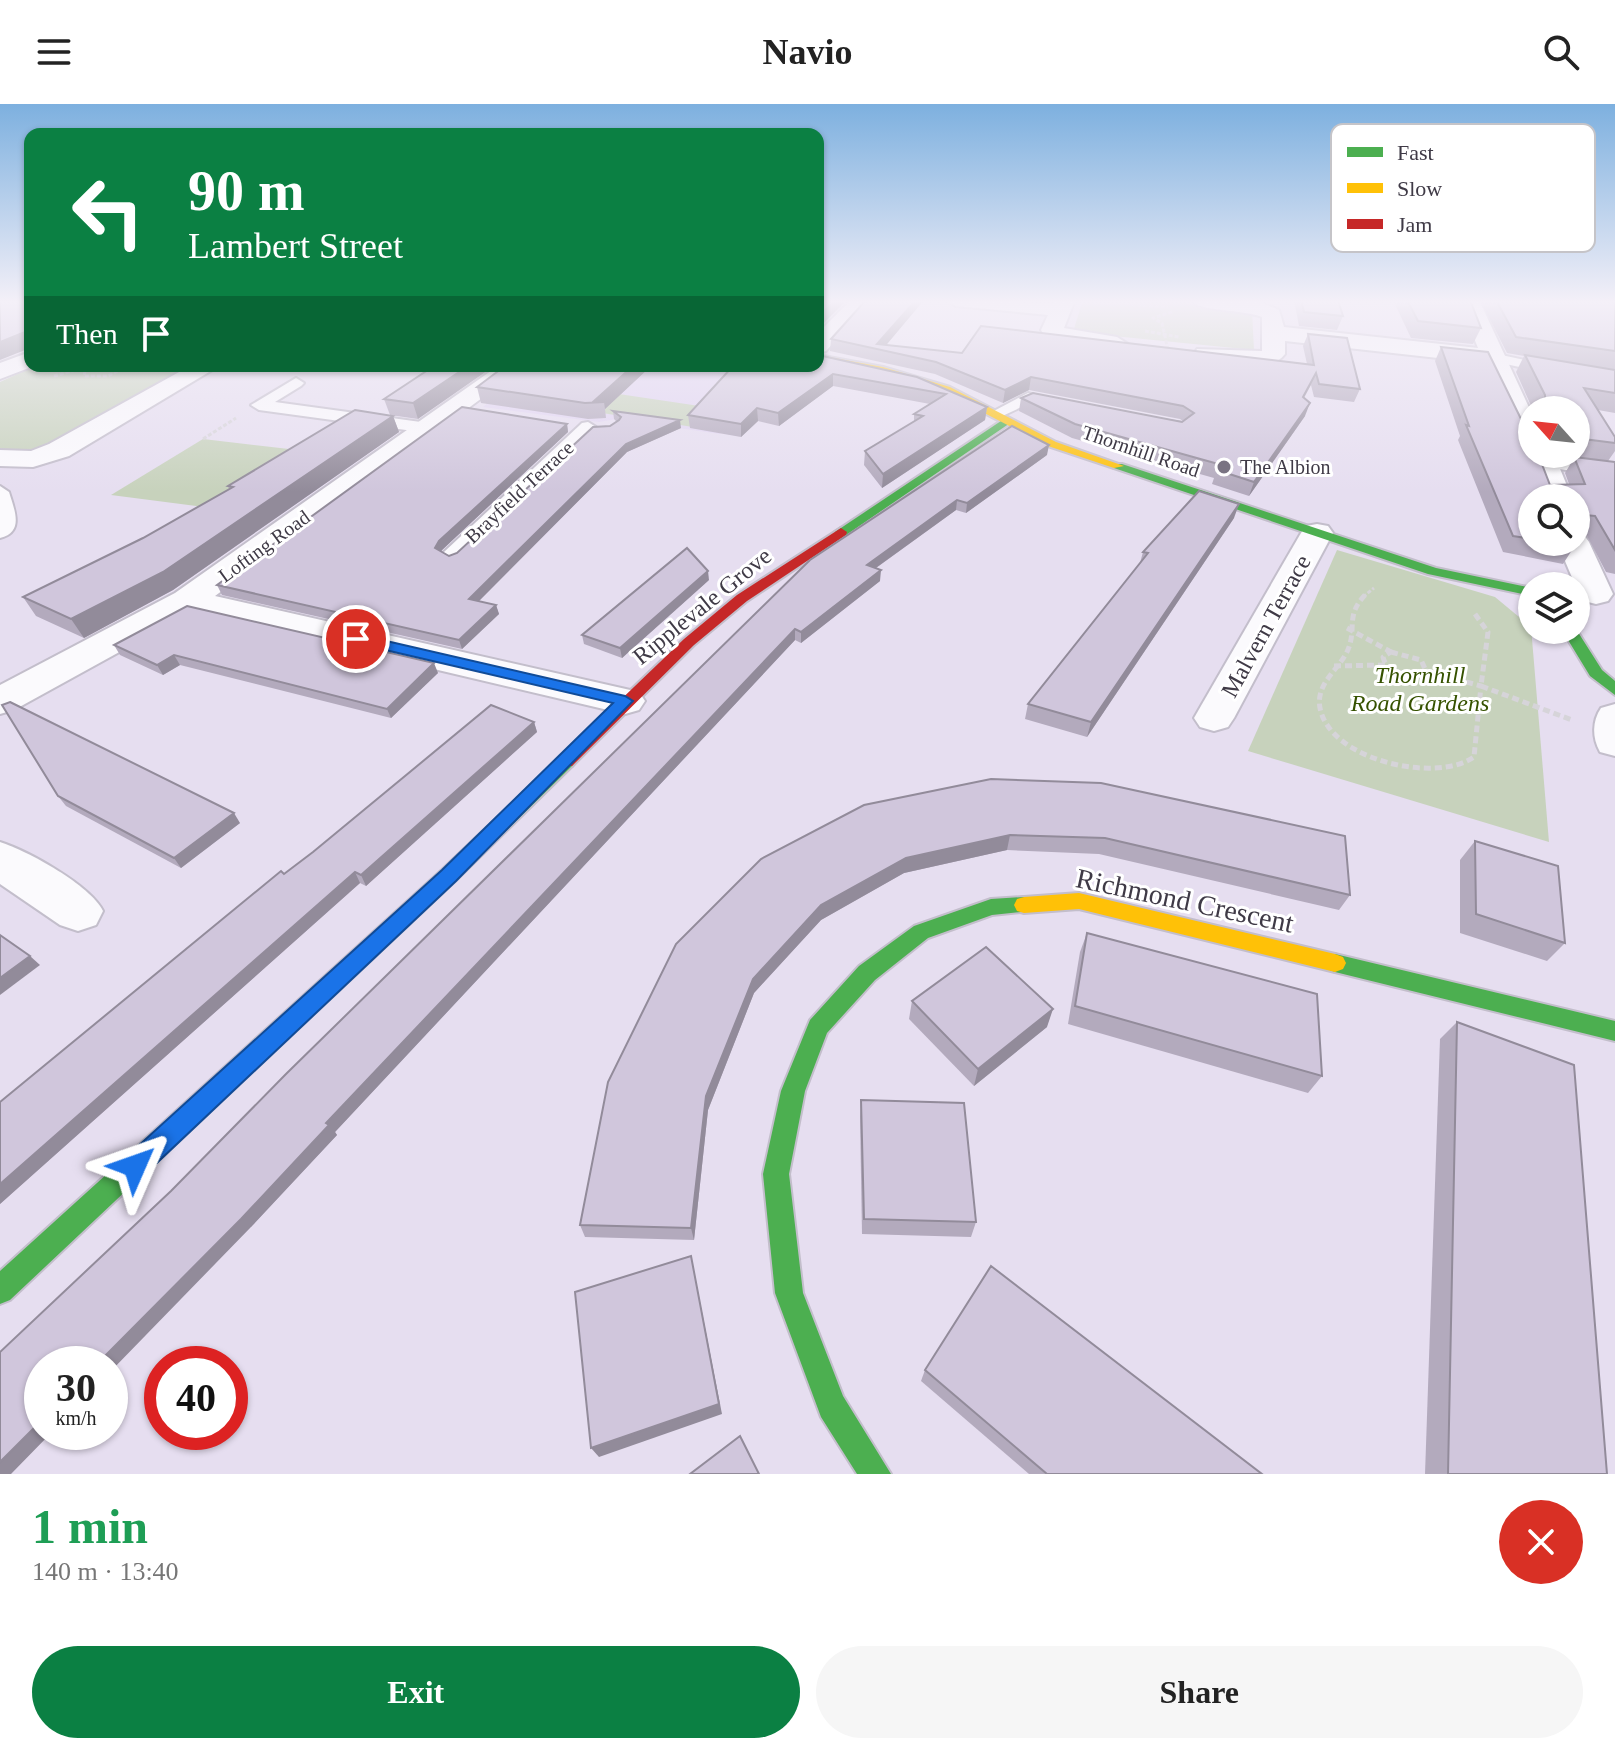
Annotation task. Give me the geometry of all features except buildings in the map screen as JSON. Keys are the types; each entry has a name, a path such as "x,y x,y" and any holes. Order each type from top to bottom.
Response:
{"street":[{"name":"Thornhill Road","path":"856,364 876,367 1003,417 1052,444 1433,571 1502,589"},
{"path":"1495,364 1518,411"},
{"path":"1524,364 1553,369"},
{"path":"0,372 24,369"},
{"path":"0,468 59,450 196,372"},
{"name":"Lofting Road","path":"0,701 187,600 505,372"},
{"name":"Ripplevale Grove","path":"0,1290 449,875 625,701 742,598 1003,417"},
{"path":"0,458 33,459"},
{"name":"Malvern Terrace","path":"1214,718 1317,533"},
{"path":"1502,589 1518,591"},
{"path":"1502,589 1518,598"},
{"path":"187,600 625,701"},
{"path":"1578,644 1596,673 1615,690"},
{"path":"0,860 78,911"},
{"name":"Richmond Crescent","path":"875,1474 832,1406 789,1293 776,1174 793,1091 818,1027 867,973 921,932 991,907 1079,901 1615,1031"}],"lane":[{"path":"244,414 296,383"},
{"path":"1003,417 1028,398 1072,407"},
{"path":"259,405 428,428"},
{"path":"456,407 486,412"},
{"name":"Brayfield Terrace","path":"559,423 611,426"},
{"name":"Brayfield Terrace","path":"451,556 588,427"},
{"path":"1590,466 1615,472"},
{"path":"0,468 0,477"},
{"path":"0,492 9,514 5,528 0,532"}],"path":[{"path":"88,372 84,376 100,377 121,372"},
{"path":"203,439 244,414"},
{"path":"1387,587 1376,587 1360,597 1347,628 1349,647 1333,666 1319,705 1326,727 1353,748 1387,762 1422,768 1457,768 1474,757 1488,632 1477,615 1466,609"},
{"path":"1347,628 1391,652 1421,660 1426,671"},
{"path":"1385,665 1383,657 1391,652"},
{"path":"1333,666 1385,665 1398,673 1417,676 1426,671 1481,686 1615,732"}],"shaded area":[{"path":"528,372 782,372 720,434 616,419 599,422 483,407"}],"green space":[{"path":"24,371 181,372 30,453 0,452 0,382"},
{"path":"612,393 713,408 693,427 589,411"},
{"path":"203,439 289,449 204,507 111,495"},
{"name":"Thornhill Road Gardens","path":"1337,550 1495,597 1518,616 1518,644 1532,644 1549,842 1248,751"}],"traffic: fast":[{"path":"841,532 1008,421"},
{"path":"1118,466 1433,571 1518,589"},
{"path":"1578,644 1596,673 1615,690"},
{"path":"0,1290 449,875 566,762"},
{"path":"875,1474 832,1406 789,1293 776,1174 793,1091 818,1027 867,973 921,932 991,907 1024,905"},
{"path":"1335,963 1615,1031"}],"traffic: slow":[{"path":"850,364 883,370 946,389 1052,444 1118,466"},
{"path":"1024,905 1079,901 1335,963"}],"traffic: jam":[{"path":"566,762 689,642 742,598 841,532"}],"place":[{"name":"The Albion","path":"1224,467"}],"route":[{"path":"135,1166 449,875 625,701 356,639"}]}
